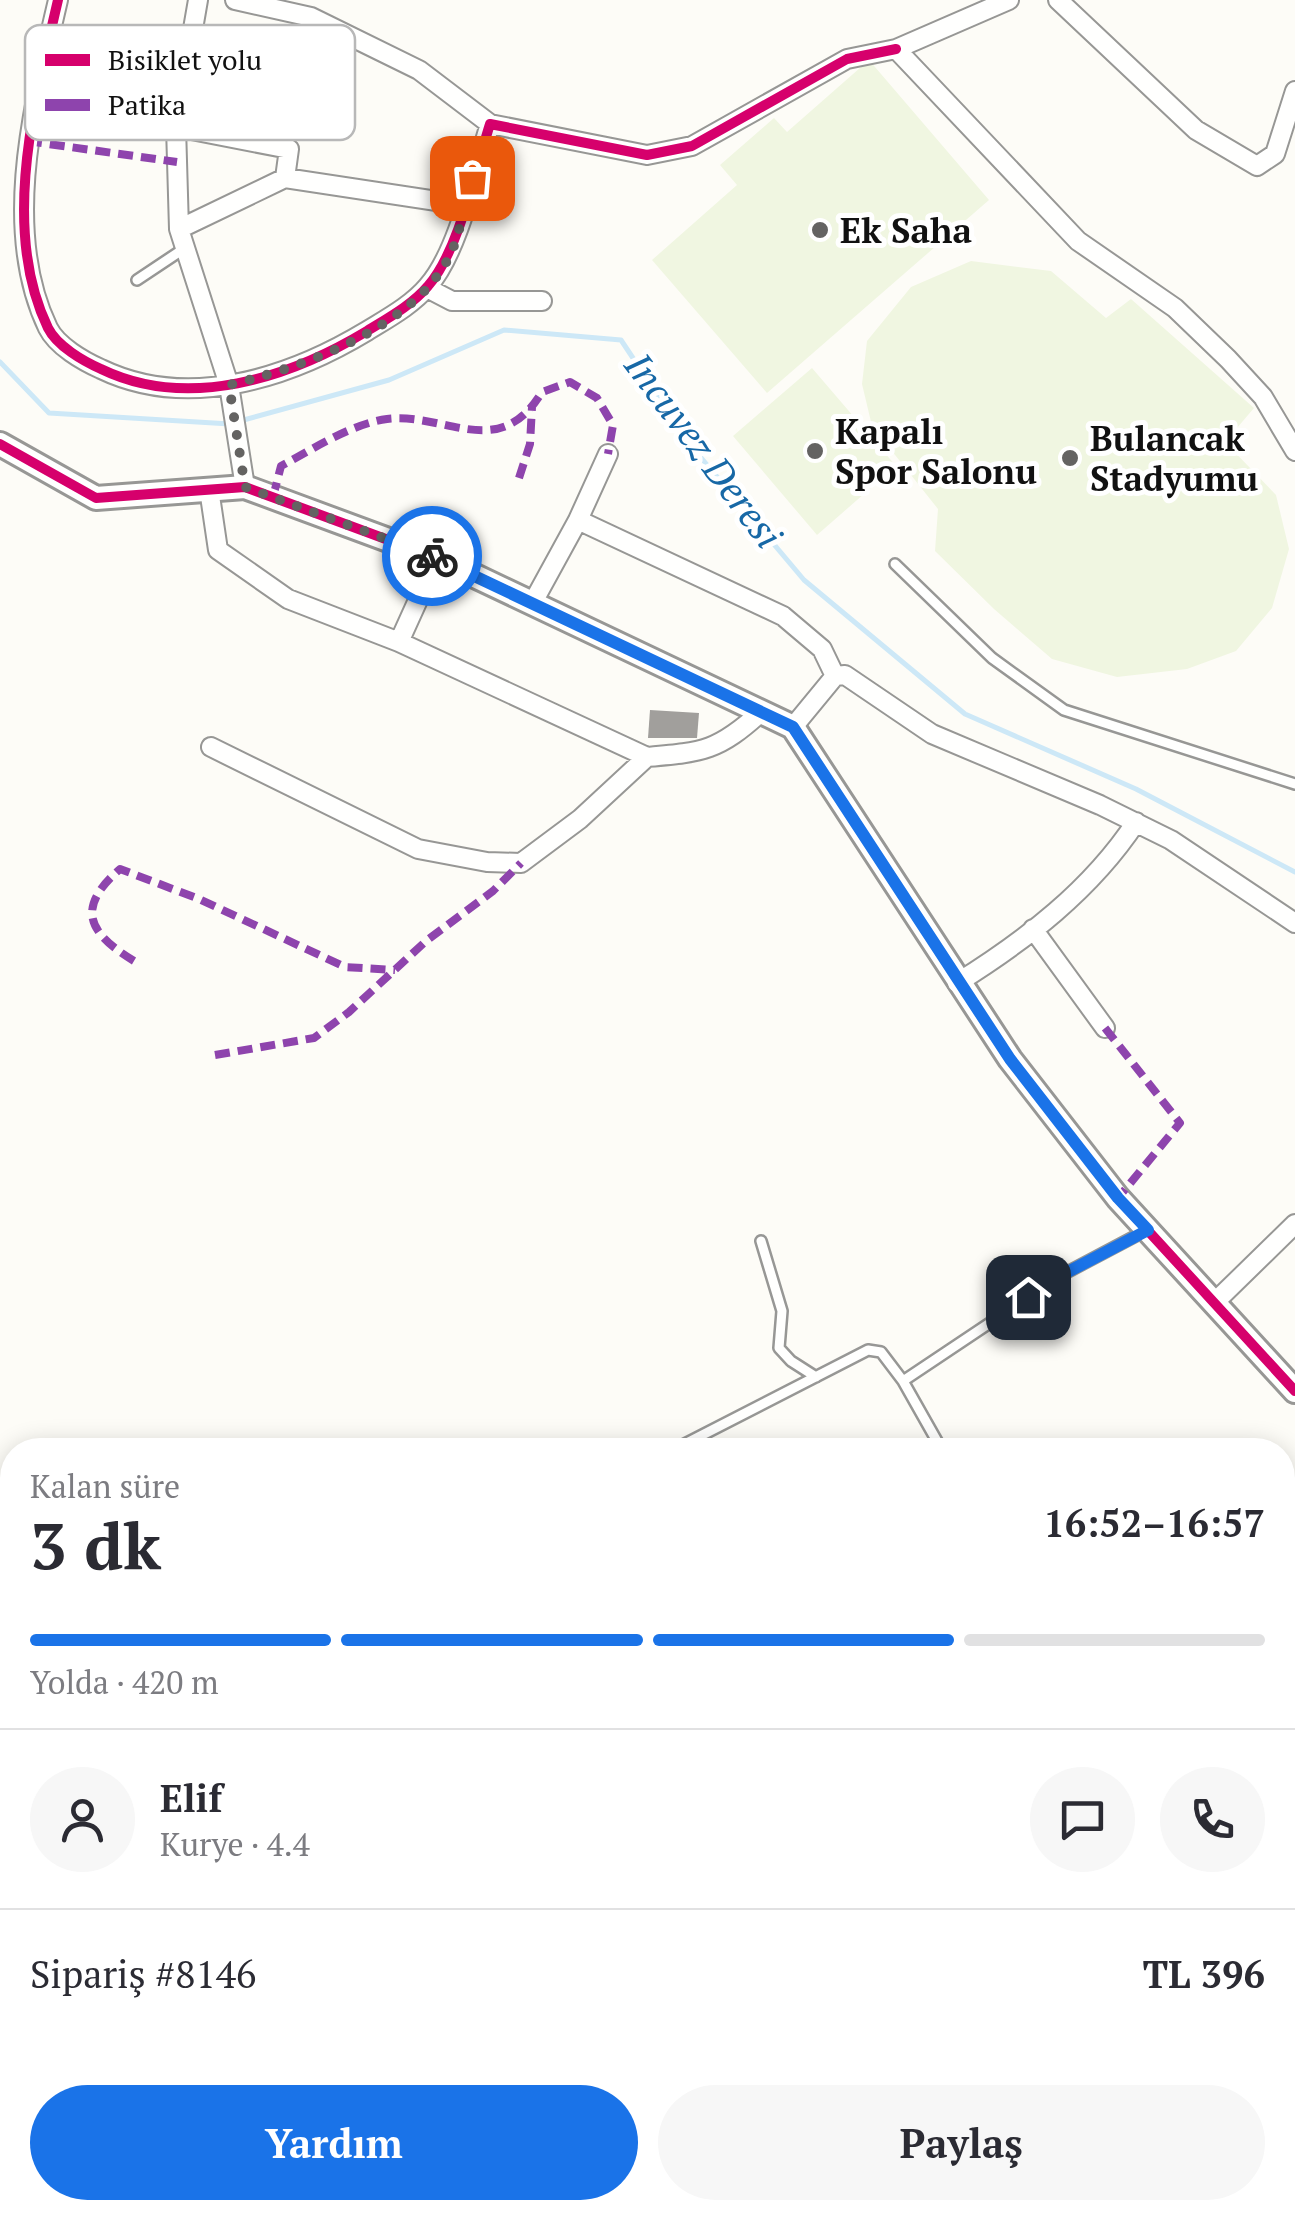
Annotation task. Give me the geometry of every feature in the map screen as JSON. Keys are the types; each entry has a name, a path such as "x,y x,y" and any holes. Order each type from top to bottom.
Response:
{"street":[{"path":"52,25 58,0"},
{"path":"194,25 198,0"},
{"path":"234,0 312,17 328,25"},
{"path":"355,38 419,70 490,124 647,155 692,146 847,59 896,49 1010,0"},
{"path":"1058,0 1196,130 1257,166 1275,154 1295,90"},
{"path":"896,49 988,151 1056,214 1078,241 1175,308 1228,359 1263,396 1295,450"},
{"path":"27,140 22,197 32,278 49,330 82,360 128,382 174,389 229,385 308,364 396,314 427,288 451,253 490,124"},
{"path":"177,140 180,229 229,385 245,487"},
{"path":"243,140 289,149 285,178"},
{"path":"180,229 285,178 463,205"},
{"path":"427,288 452,301 542,301"},
{"path":"0,444 96,498 245,487 438,558 793,727 1010,1059 1118,1198 1295,1391"},
{"path":"532,604 578,520 608,454"},
{"path":"209,489 218,550 288,599 399,642 647,757 689,754 729,742 761,712"},
{"path":"578,520 783,616 822,650 835,676"},
{"path":"399,642 438,558"},
{"path":"793,727 835,676 845,675 932,734 1136,822 1218,868 1295,922"},
{"path":"212,747 418,849 521,864 580,819 647,757"},
{"path":"957,983 1033,929 1108,865 1136,822"},
{"path":"1033,929 1105,1028"},
{"path":"1215,1302 1295,1224"}],"lane":[{"path":"137,280 185,248"},
{"path":"894,564 992,658 1064,710 1295,784"},
{"path":"903,1381 1060,1276 1148,1230"},
{"path":"762,1241 782,1310 778,1348 816,1377"},
{"path":"697,1438 868,1350 881,1352 903,1381 935,1438"}],"green space":[{"name":"Ek Saha","path":"869,60 989,200 767,393 652,260 737,185 720,165 774,118 787,132"},
{"name":"Bulancak Stadyumu","path":"971,261 1051,271 1106,318 1131,299 1254,408 1225,442 1276,495 1289,549 1272,608 1236,651 1187,669 1117,677 1052,659 935,551 938,509 872,426 862,384 867,341 911,287"},
{"name":"Kapalı Spor Salonu","path":"812,368 896,466 817,535 733,436"}],"building":[{"path":"650,710 699,713 697,738 648,738"}],"waterway":[{"name":"Incuvez Deresi","path":"240,421 389,380 504,330 621,340 692,447 804,580 965,714 1136,789 1295,872"},
{"name":"Incuvez Deresi","path":"0,362 49,413 230,424"}],"marked path":[{"path":"27,141 177,162"},
{"path":"273,497 281,466 360,426 387,419 409,419 490,430 508,425 525,413 542,392 570,382 597,398 613,425 608,454"},
{"path":"519,478 530,444 532,407"},
{"path":"215,1055 314,1038 349,1012 426,941 493,891 521,863"},
{"path":"134,961 106,940 93,919 97,896 120,869 199,899 345,967 395,970"},
{"path":"1105,1028 1180,1123 1118,1198"}],"cycle path":[{"path":"52,25 58,0"},
{"path":"29,140 24,207 26,249 34,290 48,328 71,352 101,369 134,381 203,388 271,375 305,363 337,348 415,299 449,253 490,124 647,155 692,146 847,59 896,49"},
{"path":"0,444 96,498 245,487 437,558 793,727 1010,1059 1118,1198 1295,1391"}],"way so far":[{"path":"432,556 245,487 229,385 308,364 396,314 427,288 451,253 472,178"}],"place":[{"name":"Ek Saha","path":"820,230"},
{"name":"Kapalı Spor Salonu","path":"815,451"},
{"name":"Bulancak Stadyumu","path":"1070,458"}],"route":[{"path":"432,556 793,727 1010,1059 1118,1198 1148,1230 1028,1297"}]}
